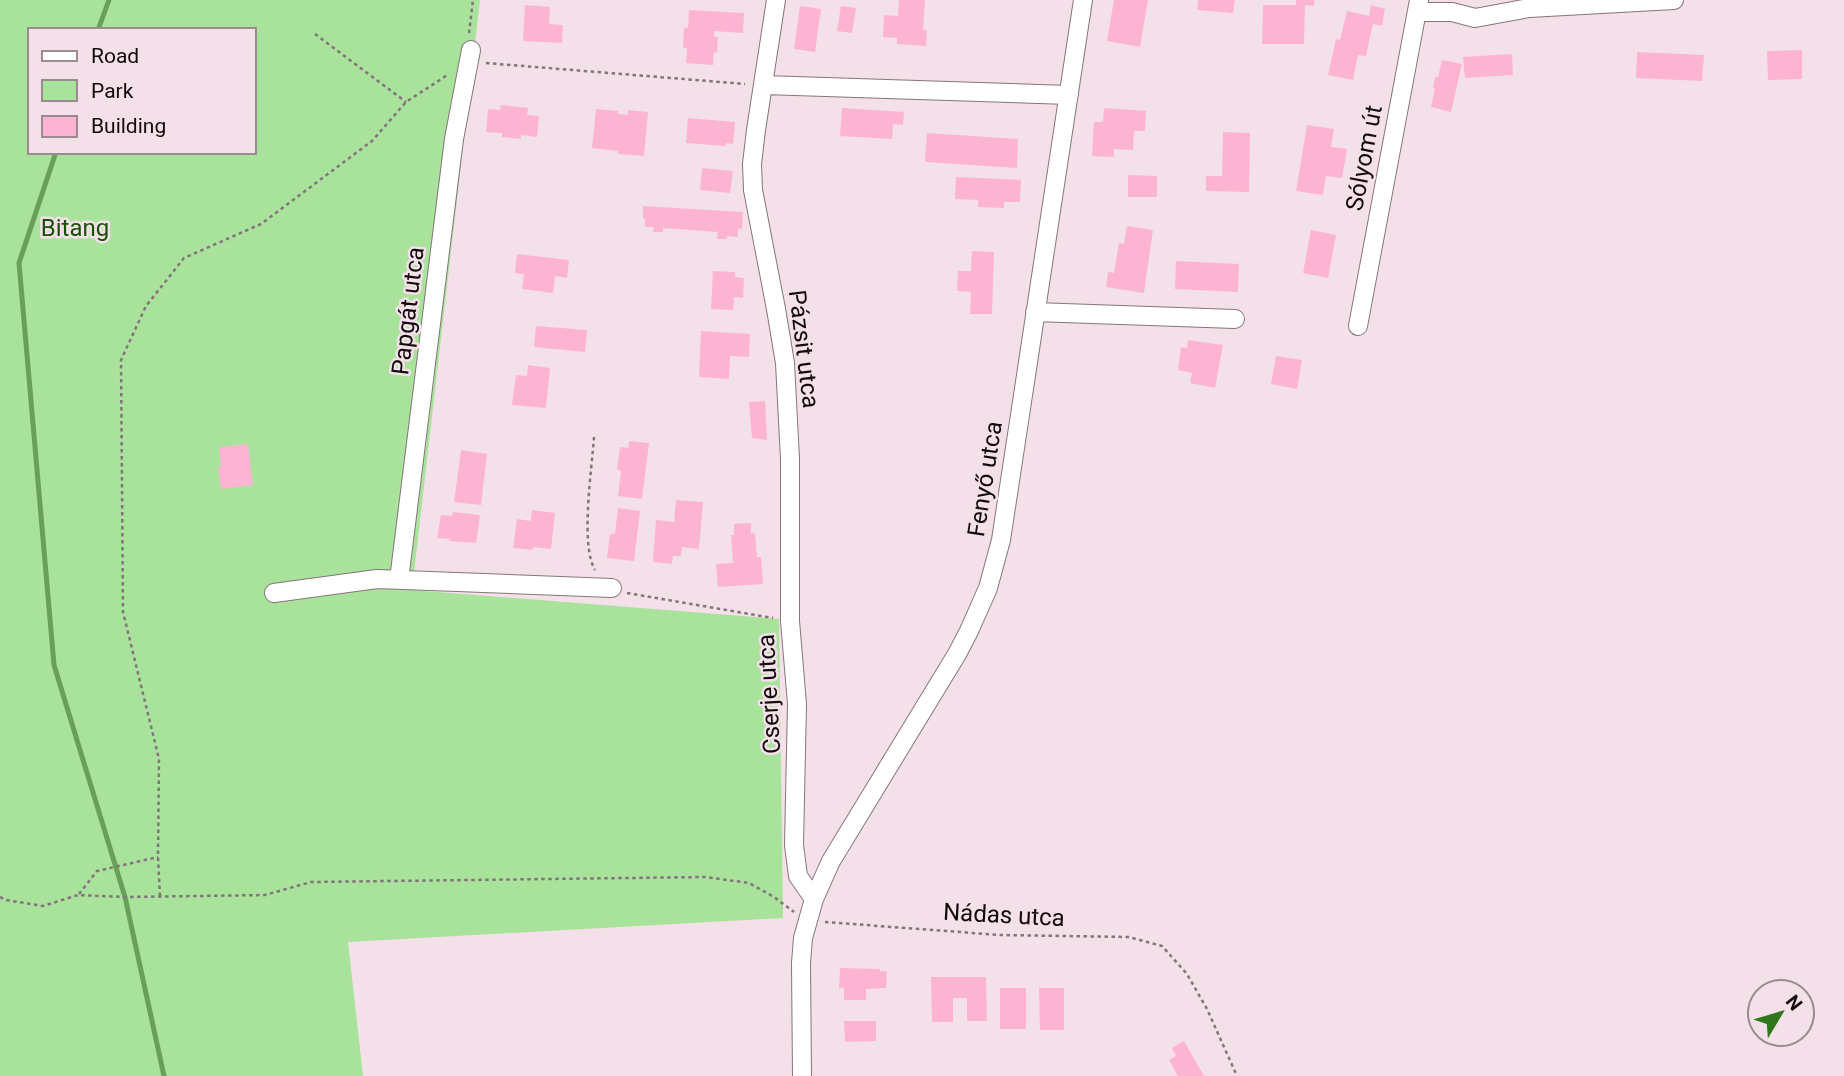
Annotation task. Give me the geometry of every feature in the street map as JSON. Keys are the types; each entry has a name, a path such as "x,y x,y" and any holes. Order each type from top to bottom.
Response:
{"street":[{"name":"Pázsit utca","path":"776,0 752,164 752,190 785,363 790,459 790,621"},
{"name":"Fenyő utca","path":"802,1076 801,963 807,922 814,899 831,861 970,631 989,588 1001,540 1083,0"},
{"path":"1418,6 1475,18 1529,8 1674,0"},
{"name":"Sólyom út","path":"1358,326 1418,6"},
{"name":"Papgát utca","path":"399,580 454,139 470,55"},
{"path":"764,85 1069,95"},
{"path":"1035,312 1235,319"},
{"path":"274,593 377,579 612,588"},
{"name":"Cserje utca","path":"790,621 797,704 795,862 798,876 814,899"}],"path":[{"path":"470,55 473,0"},
{"path":"315,34 405,103"},
{"path":"470,55 481,62 492,64 764,85"},
{"path":"160,896 159,759 123,612 121,360 146,306 184,258 261,224 372,141 405,103 470,55"},
{"name":"Cserje utca","path":"594,437 587,540 590,562 597,574 612,588 634,596 790,621"},
{"path":"78,895 97,871 158,857"},
{"path":"0,897 43,906 78,895 265,895 311,882 705,877 748,883 774,897 807,922"},
{"name":"Nádas utca","path":"807,922 1000,935 1129,937 1163,946 1187,974 1208,1009 1237,1076"}],"green space":[{"name":"Bitang","path":"0,0 480,0 412,590 779,619 783,918 348,942 363,1076 0,1076"}],"building":[{"path":"899,0 925,0 923,30 927,30 926,46 897,44 897,38 883,37 884,15 898,16"},
{"path":"1114,0 1148,0 1140,47 1107,41"},
{"path":"1198,0 1235,0 1233,13 1197,10"},
{"path":"1296,0 1314,0 1314,6 1305,5 1304,44 1262,44 1263,5 1296,5"},
{"path":"525,5 550,7 549,24 563,25 562,43 523,41"},
{"path":"1371,5 1385,9 1382,26 1373,24 1366,56 1358,55 1353,80 1328,75 1336,39 1340,40 1347,11 1369,16"},
{"path":"800,6 821,9 815,52 794,49"},
{"path":"841,6 856,8 852,33 837,31"},
{"path":"689,10 744,13 743,33 714,31 714,37 718,37 713,65 686,63 687,48 683,48 684,28 688,28"},
{"path":"1802,50 1802,79 1768,80 1767,51"},
{"path":"1637,52 1704,55 1702,81 1636,78"},
{"path":"1512,54 1513,75 1465,78 1463,57"},
{"path":"1442,60 1462,64 1451,112 1431,107 1435,77 1438,77"},
{"path":"501,105 528,108 527,115 539,116 537,137 521,135 521,139 502,137 502,133 486,132 488,109 500,110"},
{"path":"842,108 904,112 903,125 893,124 892,139 840,136"},
{"path":"1104,108 1146,111 1145,131 1134,131 1133,150 1114,149 1114,157 1092,156 1094,122 1103,122"},
{"path":"596,109 628,115 628,110 648,112 644,156 592,148"},
{"path":"688,118 735,122 733,144 726,143 726,146 686,143"},
{"path":"1307,125 1334,129 1331,147 1347,149 1342,178 1326,176 1323,195 1296,191"},
{"path":"1223,132 1250,133 1249,192 1206,191 1206,176 1222,176"},
{"path":"927,133 1018,139 1017,168 925,162"},
{"path":"702,168 733,171 730,193 700,190"},
{"path":"1128,175 1157,176 1157,197 1128,197"},
{"path":"956,177 1021,180 1020,202 1004,202 1004,208 978,207 978,200 955,199"},
{"path":"643,206 743,212 742,229 738,228 738,237 727,236 727,239 717,239 718,232 663,228 663,232 653,232 654,227 645,227"},
{"path":"1127,226 1153,230 1144,293 1106,287 1108,272 1114,273 1119,243 1124,244"},
{"path":"1311,230 1336,235 1328,278 1303,273"},
{"path":"972,251 994,252 992,314 970,314 971,292 957,291 958,271 971,271"},
{"path":"517,254 569,260 567,278 555,276 553,293 522,289 524,274 515,273"},
{"path":"1176,261 1239,264 1238,292 1175,289"},
{"path":"713,271 735,272 735,277 744,278 743,298 734,297 733,310 711,309"},
{"path":"536,326 587,330 585,352 534,347"},
{"path":"701,331 750,334 749,357 730,356 729,379 699,377"},
{"path":"1188,340 1223,345 1215,388 1190,383 1192,373 1178,370 1181,347 1187,348"},
{"path":"1276,356 1302,360 1297,389 1271,384"},
{"path":"528,365 550,368 546,408 512,405 516,375 527,376"},
{"path":"765,401 767,440 752,438 749,402"},
{"path":"629,441 649,443 642,499 618,496 620,447 628,448"},
{"path":"248,444 253,485 221,489 219,447"},
{"path":"461,450 487,454 481,505 454,502"},
{"path":"676,500 703,502 699,549 682,547 681,556 673,556 672,564 653,562 656,520 674,522"},
{"path":"618,508 640,511 634,561 607,558 610,534 615,534"},
{"path":"532,510 555,513 551,549 513,548 517,519 531,521"},
{"path":"453,512 480,515 476,543 437,538 441,515 452,516"},
{"path":"751,523 751,534 755,533 757,557 761,557 763,584 718,587 716,564 733,563 731,535 734,535 734,524"},
{"path":"840,968 887,971 886,988 866,989 866,1000 844,1000 844,988 839,988"},
{"path":"931,977 986,977 987,1021 967,1021 967,998 953,998 953,1022 932,1022"},
{"path":"1000,988 1026,988 1026,1029 1000,1029"},
{"path":"1039,988 1064,988 1064,1030 1040,1030"},
{"path":"844,1021 876,1021 876,1041 845,1042"},
{"path":"1184,1041 1204,1076 1178,1076 1169,1060 1176,1056 1172,1048"}],"waterway":[{"path":"99,28 109,0"},
{"path":"55,154 19,263 54,665 125,897 164,1076"}]}
